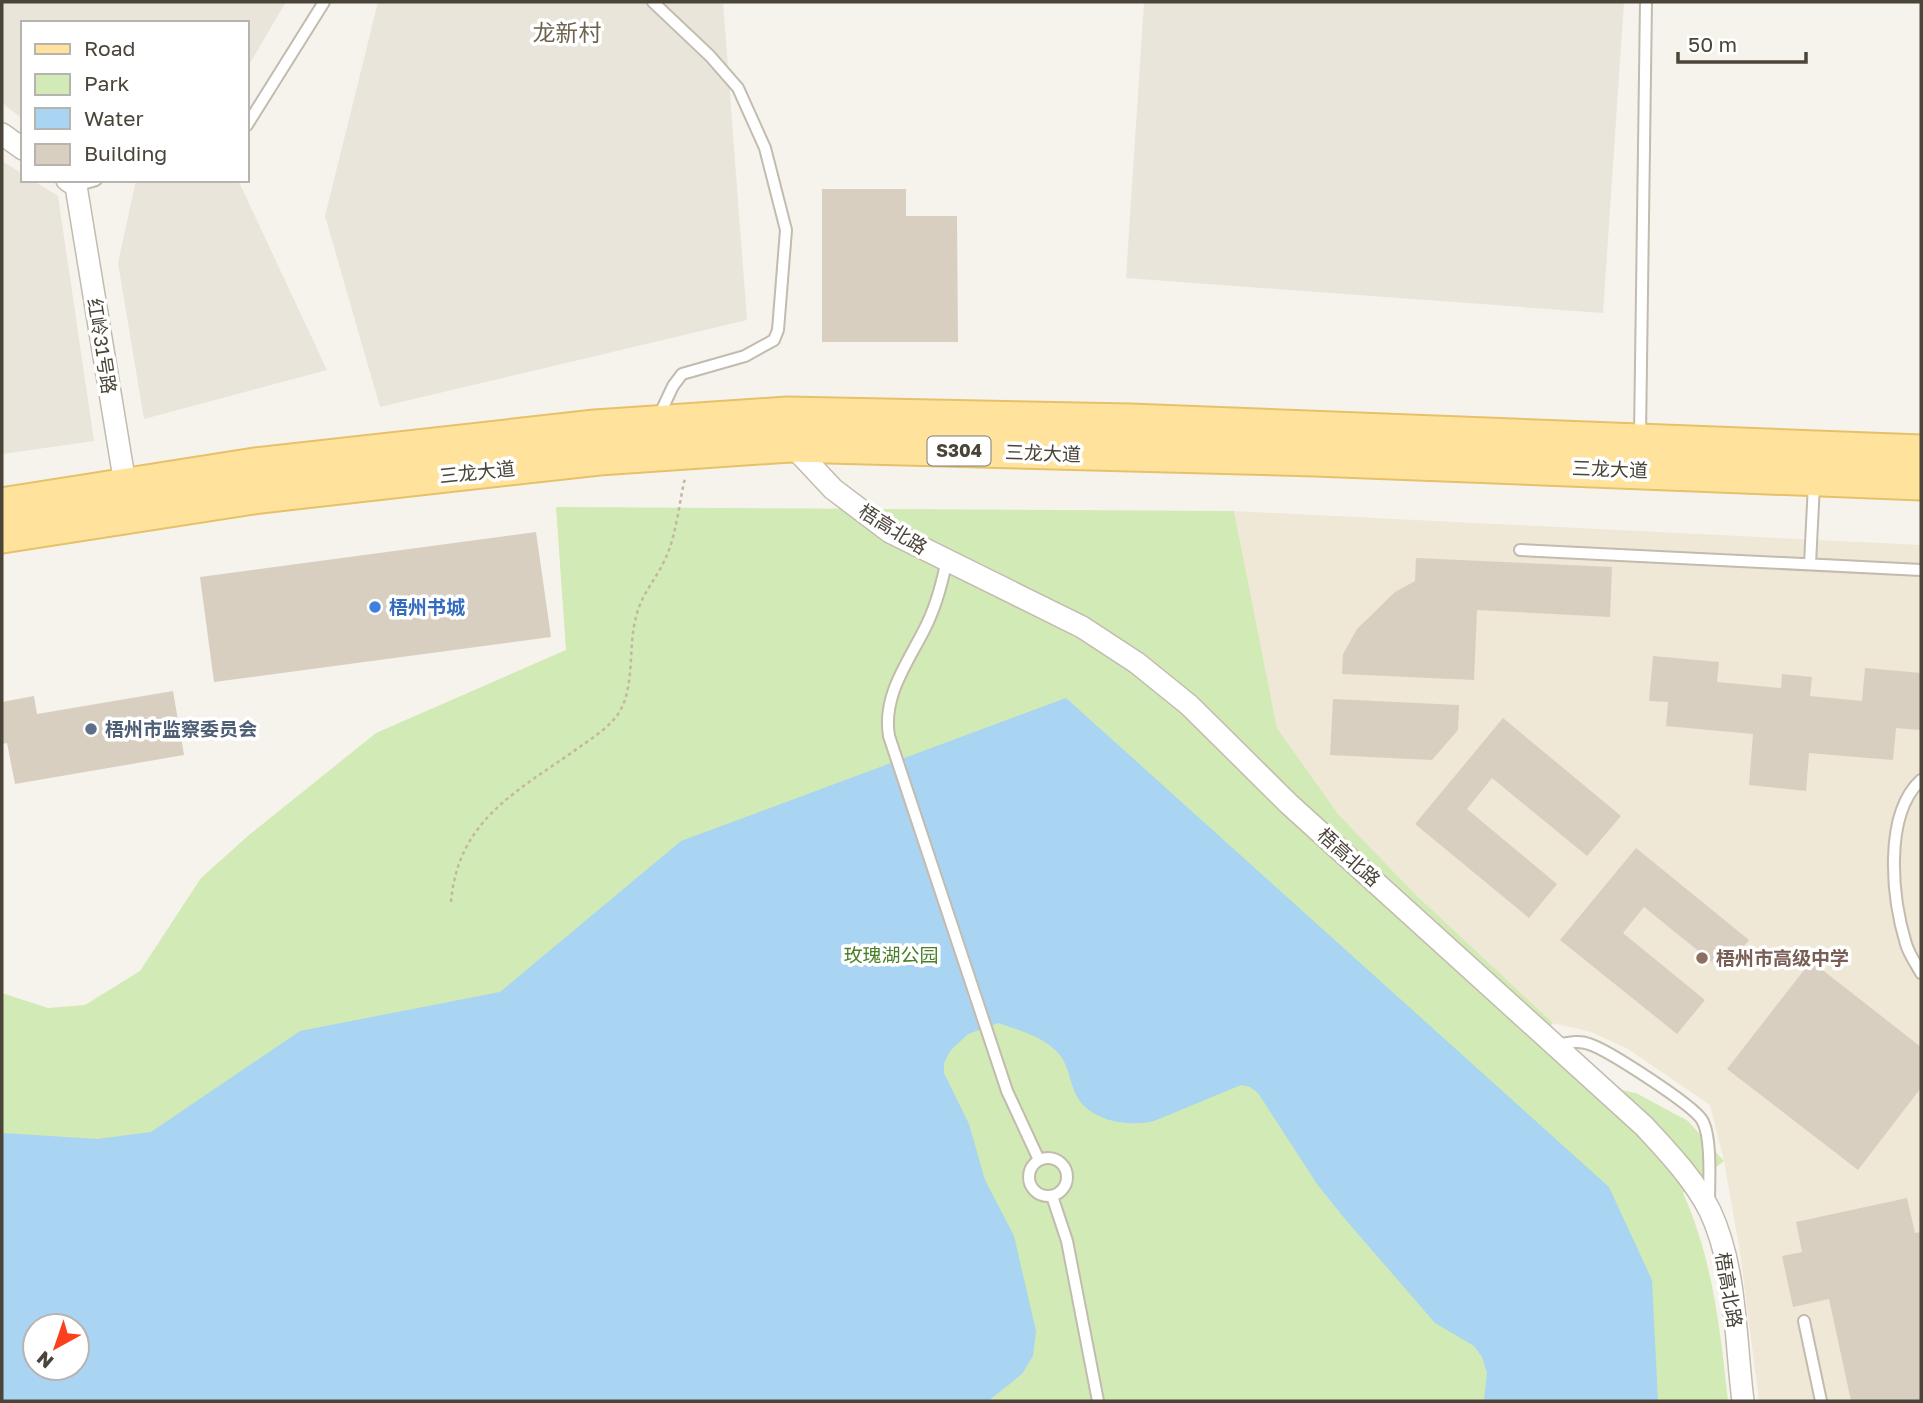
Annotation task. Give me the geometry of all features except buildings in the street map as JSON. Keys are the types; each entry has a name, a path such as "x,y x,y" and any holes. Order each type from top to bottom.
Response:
{"main road":[{"name":"三龙大道","path":"2,505 260,496 692,449 788,430 1130,421 1921,452"},
{"name":"三龙大道","path":"2,536 255,465 595,427 656,423 1342,460 1921,483"}],"street":[{"path":"2,134 21,148"},
{"name":"红岭31号路","path":"80,182 128,501"},
{"name":"梧高北路","path":"788,430 833,489 890,532 1082,627 1138,663 1188,705 1289,803 1557,1045 1667,1151 1710,1211 1723,1249 1736,1325 1742,1401"}],"lane":[{"path":"248,123 324,2"},
{"path":"653,2 738,88 765,148 786,230 778,330 774,340 745,356 682,374 673,386 656,423"},
{"path":"1640,439 1646,2"},
{"path":"1810,564 1814,478"},
{"path":"1520,550 1921,570"},
{"path":"947,560 938,599 902,671 886,715 889,736 1003,1078 1039,1160"},
{"path":"1921,780 1908,792 1892,854 1906,946 1921,972"},
{"path":"1557,1045 1573,1042 1589,1044 1609,1054 1676,1098 1702,1120 1706,1135 1710,1211"},
{"path":"1039,1160 1058,1160 1066,1170 1063,1189 1052,1196 1040,1195 1031,1186 1028,1174 1039,1160"},
{"path":"1052,1196 1067,1241 1098,1401"},
{"path":"1804,1321 1821,1401"}],"path":[{"path":"451,902 456,866 490,812 508,795 595,736 619,713 626,696 637,610 668,553 692,449"}],"shaded area":[{"path":"2,2 286,2 248,66 248,21 21,21 21,117 2,103"},
{"path":"378,2 723,2 747,320 380,407 325,216"},
{"path":"1144,2 1624,2 1603,313 1126,278"},
{"path":"2,161 21,173 21,182 35,182 58,196 94,441 2,454"},
{"path":"136,182 239,182 327,370 144,419 118,263"},
{"name":"梧州市高级中学","path":"1234,511 1921,545 1921,1401 1759,1401 1740,1252 1724,1161 1710,1105 1628,1049 1591,1032 1553,1023 1414,893 1338,814 1277,728"}],"green space":[{"name":"玫瑰湖公园","path":"556,507 1234,511 1277,728 1338,814 1414,893 1553,1023 1540,1039 1591,1084 1636,1093 1688,1121 1724,1161 1683,1193 1702,1244 1714,1295 1728,1401 2,1401 2,993 48,1008 85,1005 140,971 201,878 249,835 376,733 566,650"}],"water":[{"path":"1066,698 1609,1187 1652,1280 1658,1401 1484,1401 1487,1373 1482,1357 1474,1346 1435,1323 1345,1219 1317,1184 1258,1093 1241,1085 1154,1121 1114,1121 1094,1113 1079,1100 1063,1060 1047,1043 998,1023 968,1034 950,1051 944,1063 944,1073 969,1124 985,1180 1014,1236 1036,1331 1033,1356 1022,1374 988,1401 2,1401 2,1133 97,1139 151,1132 300,1031 500,992 681,841"}],"place":[{"name":"梧州书城","path":"375,607"},
{"name":"梧州市监察委员会","path":"91,729"},
{"name":"梧州市高级中学","path":"1702,958"}],"district":[{"name":"龙新村","path":"567,33"}]}
